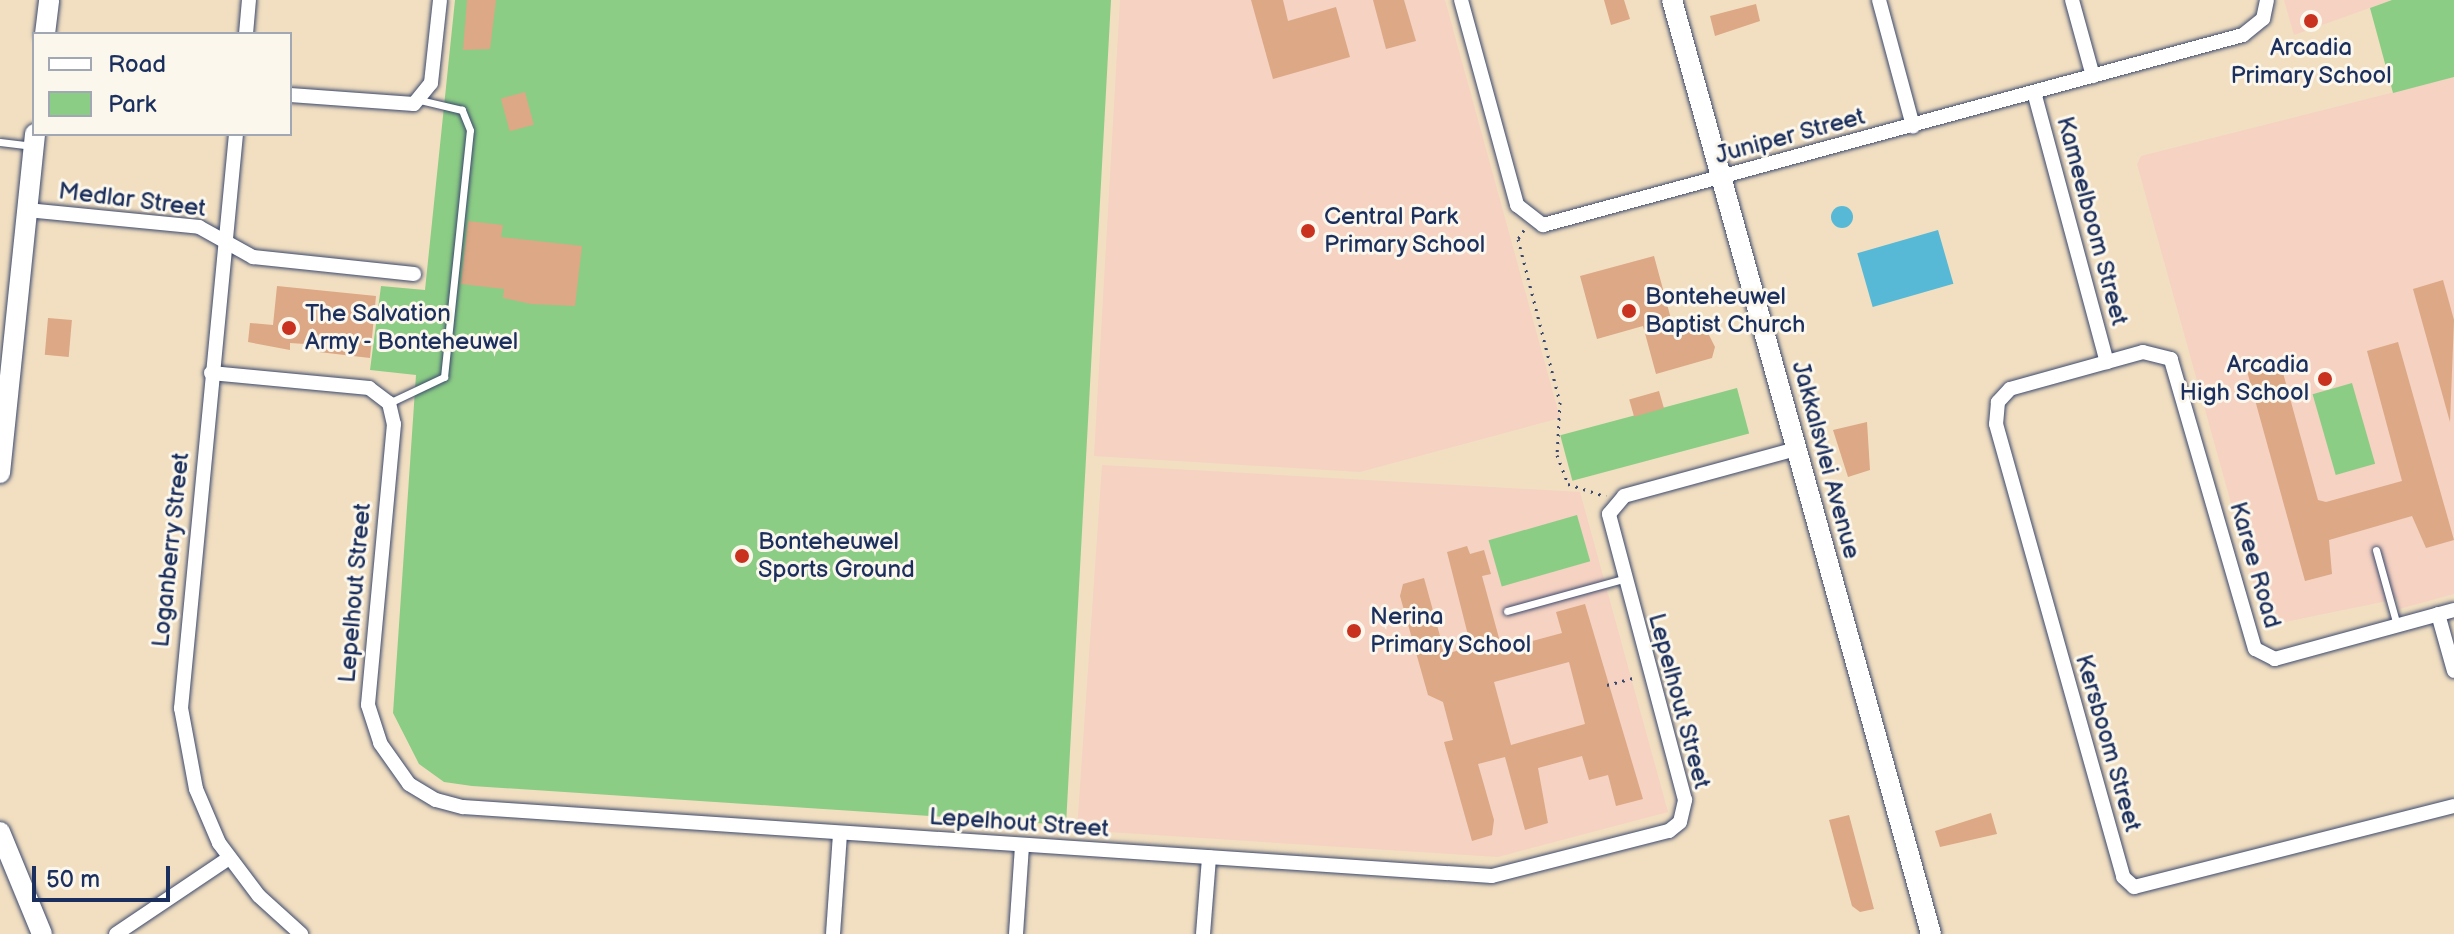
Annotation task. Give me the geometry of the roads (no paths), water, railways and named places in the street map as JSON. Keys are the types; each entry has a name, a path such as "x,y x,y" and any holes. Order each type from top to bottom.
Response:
{"street":[{"path":"45,32 49,0"},
{"path":"246,32 249,0"},
{"path":"292,95 400,107 420,100 431,83 440,0"},
{"name":"Juniper Street","path":"1461,0 1517,205 1530,222 1549,224 2243,35 2263,19 2271,1"},
{"name":"Jakkalsvlei Avenue","path":"1672,0 1931,934"},
{"path":"1879,0 1913,126"},
{"path":"2072,0 2093,76"},
{"name":"Kameelboom Street","path":"2034,92 2107,362"},
{"name":"Loganberry Street","path":"236,136 181,708 196,789 229,858 301,934"},
{"path":"0,473 34,140"},
{"name":"Medlar Street","path":"27,210 199,227 225,237 253,257 414,274"},
{"name":"Karee Road","path":"2107,362 2151,350 2175,365 2255,649 2275,659 2454,610"},
{"name":"Kersboom Street","path":"2107,362 2010,389 1995,417 2123,877 2147,888 2454,806"},
{"path":"211,373 369,388 389,403"},
{"name":"Lepelhout Street","path":"389,403 394,424 366,687 380,743 409,784 463,807 1501,875 1669,831 1684,815 1685,800 1608,522 1617,501 1796,449"},
{"path":"2438,614 2454,671"},
{"path":"0,832 42,934"},
{"path":"833,934 840,833"},
{"path":"1016,934 1022,845"},
{"path":"1203,934 1209,857"},
{"path":"116,934 229,858"}],"lane":[{"path":"389,403 444,377 469,145 462,110 420,100"},
{"path":"0,142 34,140"},
{"path":"2376,550 2397,626"},
{"path":"1507,611 1623,579"}],"water":[{"path":"1842,206 1850,209 1853,217 1850,225 1842,228 1834,225 1831,217 1834,209"},
{"path":"1938,230 1953,284 1873,307 1857,253"}],"place":[{"name":"Arcadia Primary School","path":"2311,21"},
{"name":"Central Park Primary School","path":"1308,231"},
{"name":"Bonteheuwel Baptist Church","path":"1629,311"},
{"name":"The Salvation Army - Bonteheuwel","path":"289,328"},
{"name":"Arcadia High School","path":"2325,379"},
{"name":"Bonteheuwel Sports Ground","path":"742,556"},
{"name":"Nerina Primary School","path":"1354,631"}]}
